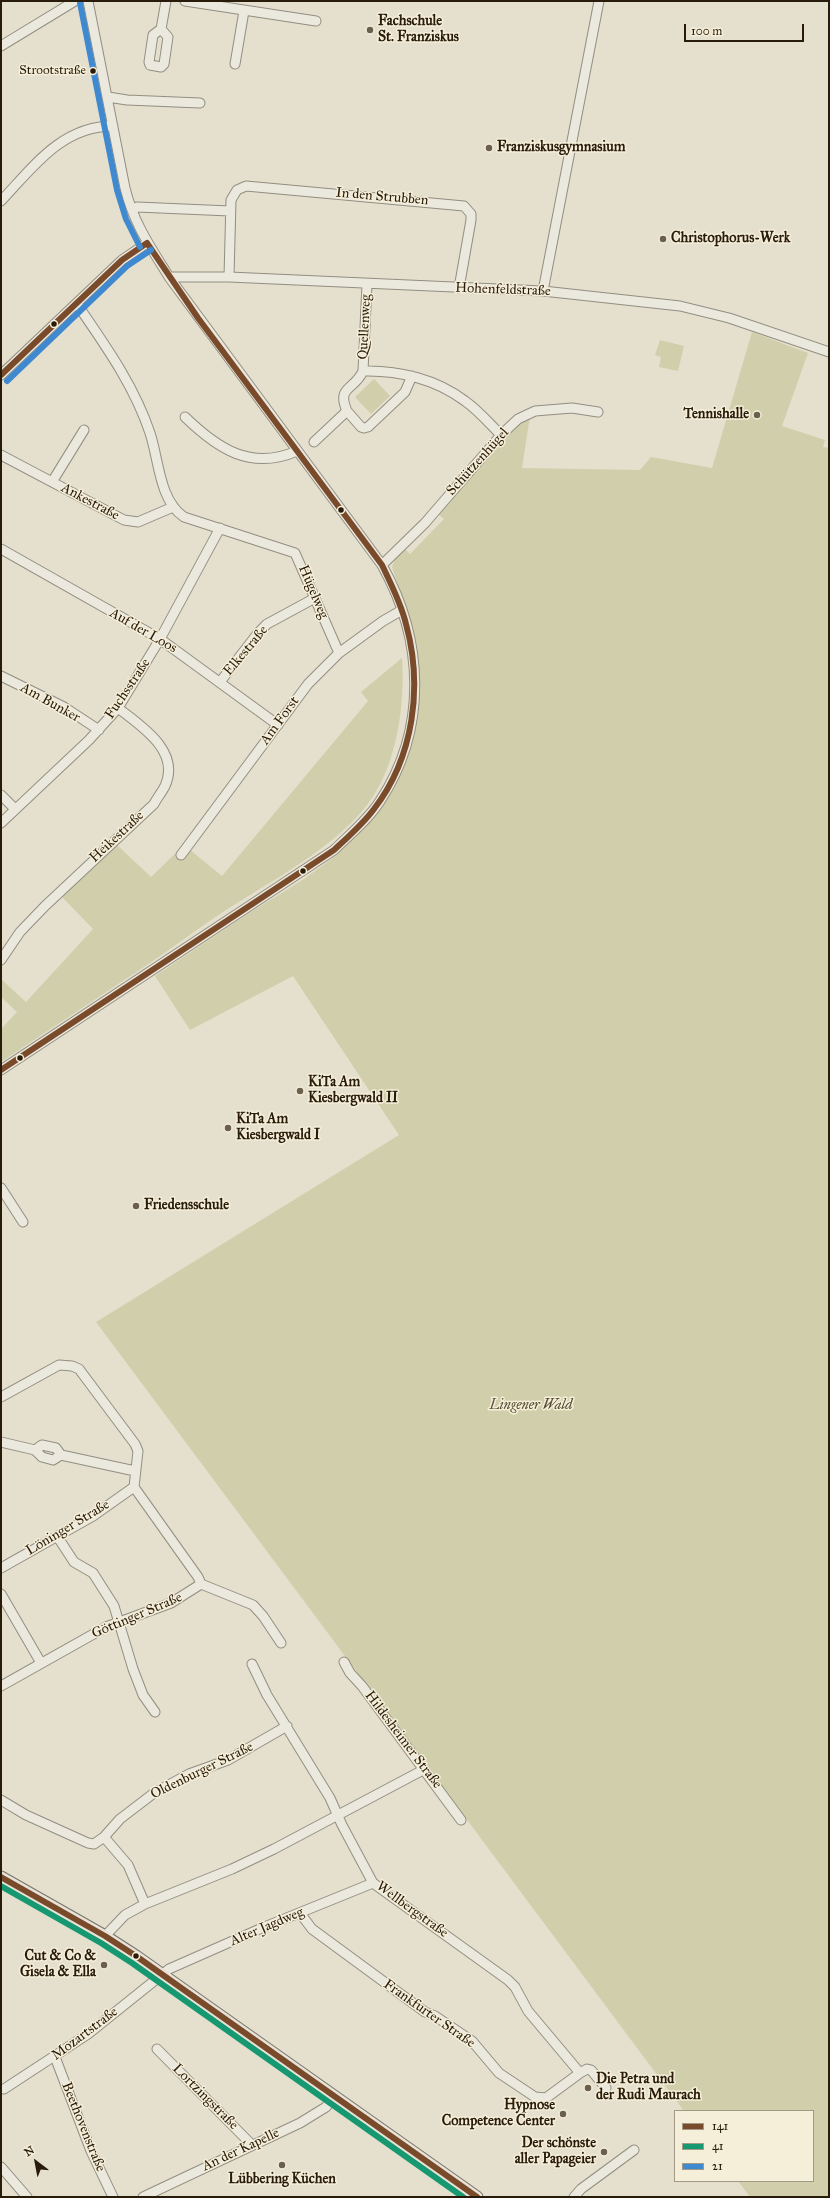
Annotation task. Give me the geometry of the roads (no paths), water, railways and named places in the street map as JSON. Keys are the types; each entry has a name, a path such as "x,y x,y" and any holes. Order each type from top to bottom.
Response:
{"main road":[{"path":"1,1877 105,1936 162,1974 477,2197"}],"street":[{"path":"1,46 75,1"},
{"path":"1,1070 334,850 379,802 395,774 407,744 415,681 413,648 409,628 395,588 382,565 169,277 147,243 129,204 88,1"},
{"path":"161,29 166,1"},
{"path":"185,1 316,21"},
{"path":"543,291 599,1"},
{"path":"235,64 244,11"},
{"path":"108,97 127,100 200,103"},
{"path":"1,201 29,168 62,141 86,130 113,126"},
{"name":"In den Strubben","path":"229,277 230,211 233,194 246,186 464,206 471,214 471,220 459,288"},
{"path":"137,207 230,211"},
{"path":"1,375 122,260 147,243"},
{"name":"Hohenfeldstraße","path":"169,277 229,277 543,291 696,309 729,318 829,352"},
{"name":"Quellenweg","path":"347,411 342,399 344,394 347,388 360,377 363,371 367,284"},
{"path":"77,304 110,350 140,408 150,433 165,487 173,507"},
{"name":"Quellenweg","path":"363,371 412,376 456,394 476,410 501,435"},
{"path":"314,442 347,411 361,427 364,428 368,426 405,392 412,376"},
{"name":"Schützenhügel","path":"382,565 425,523 501,435 518,419 535,411 572,408 598,412"},
{"path":"185,417 213,442 226,450 243,456 273,459 297,451"},
{"name":"Ankestraße","path":"52,482 84,430"},
{"name":"Ankestraße","path":"1,455 118,518 130,522 138,522 173,507"},
{"name":"Hügelweg","path":"173,507 184,517 295,553 339,653"},
{"name":"Fuchsstraße","path":"1,822 99,730 118,708 160,639 220,528"},
{"name":"Auf der Loos","path":"1,549 160,639 278,725"},
{"name":"Elkestraße","path":"220,682 254,637 267,624 315,598"},
{"name":"Am Forst","path":"181,854 308,684 339,653 383,621 402,610"},
{"name":"Am Bunker","path":"1,676 64,707 99,730"},
{"name":"Heikestraße","path":"1,960 20,932 125,829 154,804 166,785 168,762 164,750 155,738 118,708"},
{"path":"1,795 15,809"},
{"path":"1,1188 23,1222"},
{"path":"1,1397 59,1365 72,1366 79,1369 135,1444 138,1451 134,1487 198,1577 201,1584 252,1605 264,1616 281,1643"},
{"path":"1,1442 35,1450 42,1457 53,1460 60,1455 135,1471"},
{"name":"Löninger Straße","path":"1,1568 93,1516 134,1487"},
{"path":"57,1536 74,1562 93,1573 114,1606 143,1695 155,1712"},
{"name":"Göttinger Straße","path":"1,1686 106,1627 171,1603 201,1584"},
{"path":"1,1594 41,1663"},
{"name":"Hildesheimer Straße","path":"344,1662 350,1673 362,1686 461,1820"},
{"name":"Wellbergstraße","path":"252,1664 286,1726 316,1773 373,1883 508,1980 515,1988 528,2011 580,2073"},
{"name":"Oldenburger Straße","path":"104,1837 120,1819 154,1794 189,1774 234,1757 286,1726"},
{"path":"105,1936 125,1916 145,1904 232,1869 423,1770"},
{"path":"1,1800 26,1815 88,1843 94,1844 104,1837 128,1865 145,1904"},
{"name":"Alter Jagdweg","path":"162,1974 180,1963 373,1883"},
{"name":"Frankfurter Straße","path":"300,1913 312,1929 425,2012 435,2016 472,2042 499,2073 535,2097 546,2098 580,2073"},
{"name":"Mozartstraße","path":"4,2089 88,2034 162,1974"},
{"name":"Lortzingstraße","path":"157,2049 252,2145"},
{"name":"Beethovenstraße","path":"55,2057 91,2151 113,2197"},
{"path":"580,2073 587,2068 591,2070 606,2088"},
{"name":"An der Kapelle","path":"143,2197 316,2114 326,2107 334,2096"},
{"path":"574,2197 584,2186 634,2150"},
{"path":"1,2167 27,2197"}],"place":[{"name":"Fachschule St. Franziskus","path":"370,30"},
{"name":"Strootstraße","path":"93,71"},
{"name":"Franziskusgymnasium","path":"489,148"},
{"name":"Christophorus-Werk","path":"663,239"},
{"name":"Tennishalle","path":"757,415"},
{"name":"KiTa Am Kiesbergwald II","path":"300,1091"},
{"name":"KiTa Am Kiesbergwald I","path":"228,1128"},
{"name":"Friedensschule","path":"136,1206"},
{"name":"Cut & Co & Gisela & Ella","path":"104,1965"},
{"name":"Die Petra und der Rudi Maurach","path":"588,2088"},
{"name":"Hypnose Competence Center","path":"563,2114"},
{"name":"Der schönste aller Papageier","path":"604,2152"},
{"name":"Lübbering Küchen","path":"282,2165"}],"park label":[{"name":"Lingener Wald","path":"531,1406"}]}
